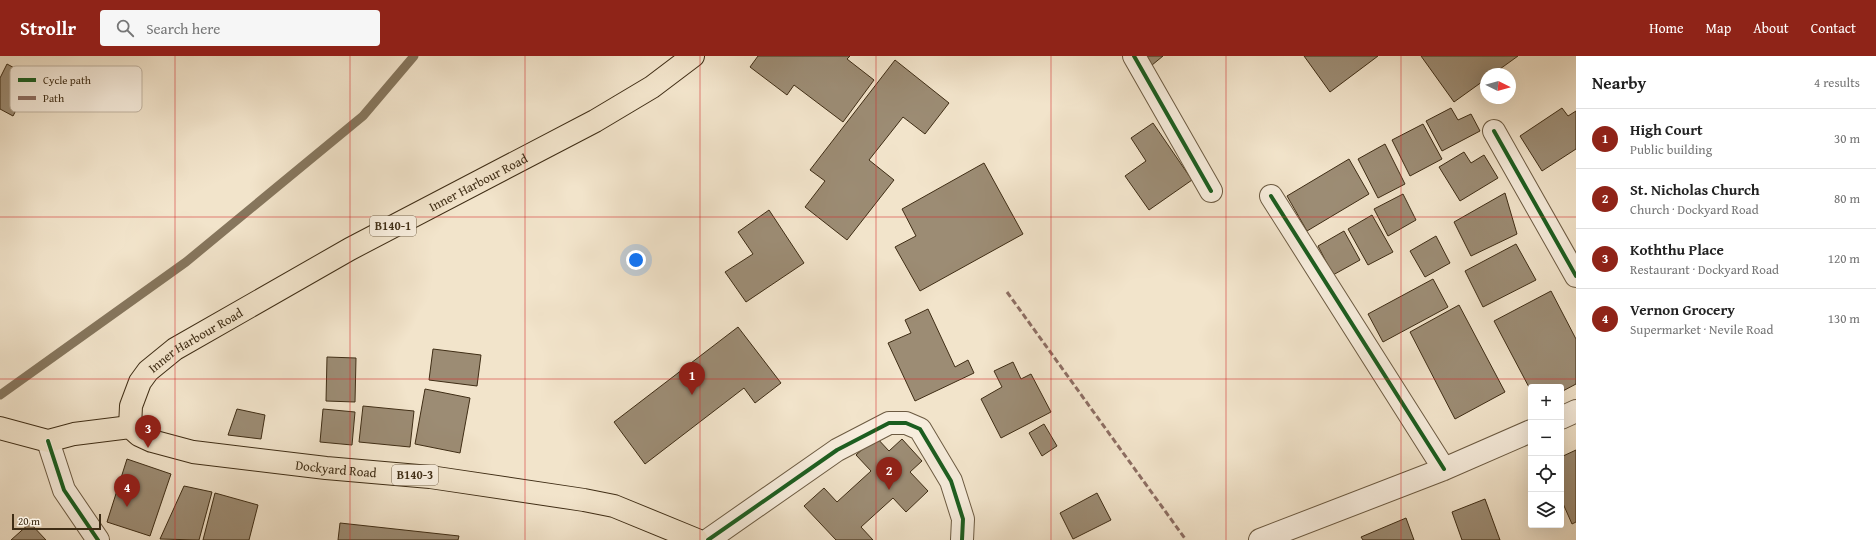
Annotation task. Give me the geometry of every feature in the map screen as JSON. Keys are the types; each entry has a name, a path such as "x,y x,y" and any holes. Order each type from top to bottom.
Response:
{"main road":[{"name":"Inner Harbour Road","path":"130,427 131,406 140,382 148,372 175,349 350,249 595,122 652,87 692,56"},
{"path":"9,430 48,441 74,434 130,427"},
{"name":"Dockyard Road","path":"130,427 139,436 194,452 326,468 430,477 584,500 614,506 697,540"}],"street":[{"path":"1134,56 1211,191"},
{"path":"1494,131 1576,276"},
{"path":"1271,196 1444,469"},
{"path":"1564,417 1576,411"},
{"path":"708,540 837,450 889,423 906,423 920,429 951,481 963,519 962,540"},
{"path":"1260,540 1444,469 1528,432"},
{"path":"48,441 64,490 98,540"}],"building":[{"path":"758,56 850,56 847,59 874,80 843,122 794,85 787,95 750,67"},
{"path":"1135,56 1163,56 1146,70"},
{"path":"1304,56 1378,56 1330,92"},
{"path":"1421,56 1518,56 1501,68 1480,68 1480,83 1454,102"},
{"path":"895,60 949,103 925,134 903,117 869,160 894,180 847,240 805,207 825,181 810,170"},
{"path":"7,64 11,66 10,112 15,112 13,116 0,109 0,78"},
{"path":"1451,108 1458,120 1471,114 1480,131 1442,151 1426,121"},
{"path":"1562,108 1568,116 1576,111 1576,149 1542,171 1520,136"},
{"path":"1153,123 1192,180 1149,210 1125,176 1146,161 1131,138"},
{"path":"1423,124 1442,159 1410,176 1392,140"},
{"path":"1385,144 1405,184 1378,198 1358,159"},
{"path":"1464,152 1471,163 1484,155 1498,178 1460,201 1439,167"},
{"path":"1349,159 1369,194 1307,231 1287,196"},
{"path":"984,163 1023,234 920,291 895,247 916,236 902,209"},
{"path":"1505,193 1517,234 1471,256 1454,222"},
{"path":"1403,194 1416,220 1388,236 1374,209"},
{"path":"769,210 804,263 746,302 725,272 753,254 738,232"},
{"path":"1372,215 1393,252 1368,265 1348,229"},
{"path":"1344,231 1360,260 1333,275 1318,246"},
{"path":"1436,236 1450,263 1425,277 1410,251"},
{"path":"1516,244 1536,280 1483,307 1465,271"},
{"path":"1433,279 1448,307 1383,342 1368,314"},
{"path":"1551,291 1576,339 1576,384 1564,390 1564,384 1528,384 1528,385 1494,321"},
{"path":"1459,305 1505,392 1455,419 1410,332"},
{"path":"928,309 955,367 968,360 974,373 915,401 888,343 911,333 905,320"},
{"path":"738,327 781,383 755,403 744,388 645,464 614,422"},
{"path":"433,349 481,355 477,386 429,380"},
{"path":"327,357 356,358 355,402 326,401"},
{"path":"1013,362 1021,379 1031,374 1051,412 1001,438 981,399 1002,387 994,371"},
{"path":"425,389 470,398 460,453 415,444"},
{"path":"363,406 414,411 410,447 359,442"},
{"path":"237,409 265,415 261,439 228,435"},
{"path":"323,409 355,412 352,445 320,442"},
{"path":"1044,424 1057,446 1042,456 1029,433"},
{"path":"876,437 889,451 902,439 922,461 910,472 928,491 906,512 893,498 861,527 873,540 836,540 804,506 824,488 837,502 871,471 856,455"},
{"path":"1576,450 1576,522 1572,524 1564,506 1564,456"},
{"path":"127,459 171,474 150,536 107,522"},
{"path":"184,486 212,492 199,540 160,539"},
{"path":"215,493 258,505 249,540 203,540"},
{"path":"1097,493 1111,520 1073,539 1060,513"},
{"path":"1485,499 1500,540 1462,540 1452,512"},
{"path":"1406,518 1414,540 1363,540 1361,537"},
{"path":"30,523 46,540 11,540"},
{"path":"340,523 459,536 458,540 338,540"}],"waterway":[{"path":"0,395 186,262 363,116 414,56"}],"marked path":[{"path":"1007,292 1186,540"}],"cycle path":[{"path":"1134,56 1211,191"},
{"path":"1494,131 1576,276"},
{"path":"1271,196 1444,469"},
{"path":"708,540 837,450 889,423 906,423 920,429 951,481 963,519 962,540"},
{"path":"48,441 64,490 98,540"}],"place":[{"name":"High Court","path":"692,395"},
{"name":"Koththu Place","path":"148,448"},
{"name":"St. Nicholas Church","path":"889,490"},
{"name":"Vernon Grocery","path":"127,507"}]}
